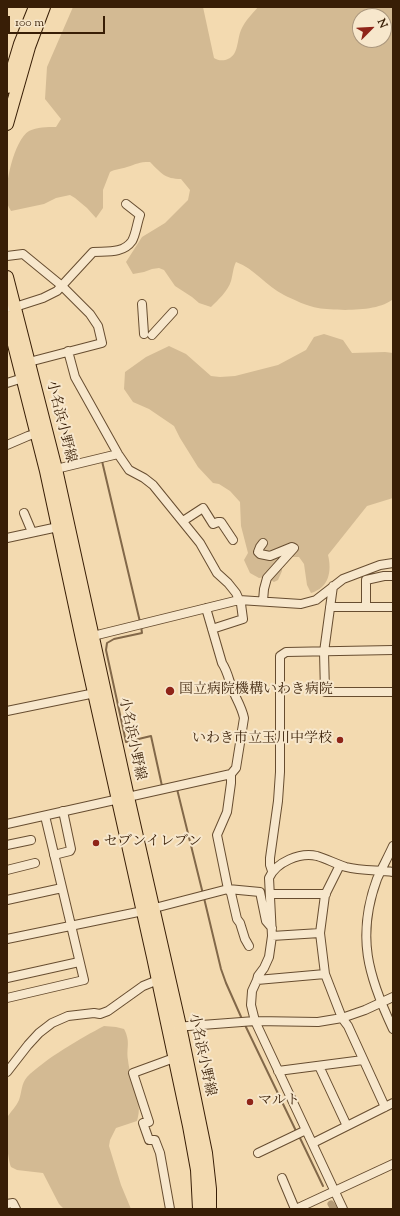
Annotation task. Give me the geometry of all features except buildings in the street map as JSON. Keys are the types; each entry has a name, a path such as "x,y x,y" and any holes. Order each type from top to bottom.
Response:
{"main road":[{"path":"7,87 20,44 35,7"},
{"path":"7,124 29,47 44,7"},
{"name":"小名浜小野線","path":"7,277 10,311 23,378 56,469 88,637 123,798 174,1028 206,1152 210,1189 210,1209"},
{"name":"小名浜小野線","path":"10,311 29,362 58,527 88,637 95,693 123,798"},
{"name":"小名浜小野線","path":"148,909 158,980 174,1028 174,1058 197,1170 199,1209"}],"street":[{"path":"10,311 57,291 93,252 122,249 132,240 140,216 126,204"},
{"path":"7,256 22,254 62,286 90,314 98,326 102,338 102,343 29,362"},
{"path":"142,304 148,334 173,312"},
{"path":"68,351 80,387 118,454 129,470 153,485 200,543 212,566 236,593 241,604 242,620 212,629"},
{"path":"7,383 23,378"},
{"path":"7,445 42,431"},
{"path":"56,469 118,454"},
{"path":"183,521 203,508 213,524 221,522 233,540"},
{"path":"24,513 32,532"},
{"path":"7,538 58,527"},
{"path":"263,542 258,552 267,556 292,547 294,548 267,578 263,601"},
{"path":"88,637 239,600 301,604 316,600 343,579 380,565 393,563"},
{"path":"366,607 366,580 384,576 393,576"},
{"path":"333,586 324,652 325,692 393,692"},
{"path":"330,607 393,607"},
{"path":"7,824 231,774 236,768 244,718 227,671 222,663 206,608"},
{"path":"272,871 270,858 278,801 280,772 280,656 286,652 393,650"},
{"path":"7,711 95,693"},
{"path":"231,774 227,812 217,835 228,889 231,893 237,919 249,946"},
{"path":"54,855 70,852 72,848 63,812"},
{"path":"7,998 84,980 45,816"},
{"path":"7,845 31,840"},
{"path":"393,846 381,870 370,904 366,950 370,971 381,1003 393,1029"},
{"path":"343,1209 255,1021 251,1005 252,991 258,976 269,957 272,932 269,878 272,871 290,860 305,855 316,856 347,867 393,872"},
{"path":"7,870 36,863"},
{"path":"340,864 326,894 320,933 325,974 342,1018 348,1026 385,1107"},
{"path":"7,900 62,888"},
{"path":"7,939 148,909 228,889 260,892 266,922 272,932"},
{"path":"270,894 326,894"},
{"path":"272,932 320,933"},
{"path":"7,978 80,962"},
{"path":"257,980 325,974"},
{"path":"7,1072 28,1045 52,1023 68,1016 94,1013 100,1014 108,1011 143,986 158,980"},
{"path":"174,1028 255,1021 318,1022 342,1018 365,1010 393,996"},
{"path":"170,1209 160,1153 155,1140 149,1140 143,1123 149,1122 133,1073 174,1058"},
{"path":"278,1071 363,1060"},
{"path":"319,1066 347,1126"},
{"path":"313,1143 393,1103"},
{"path":"258,1153 306,1130"},
{"path":"282,1178 296,1209 393,1164"},
{"path":"7,1204 13,1203 16,1209"}],"shaded area":[{"path":"73,7 203,7 214,58 222,60 230,58 234,54 243,27 258,7 393,7 393,299 378,306 357,310 336,310 305,305 284,295 249,269 236,262 228,288 211,307 199,303 175,286 164,270 159,268 133,274 126,262 142,237 165,223 188,200 190,190 181,179 167,177 150,162 138,163 110,172 103,190 103,208 96,218 87,208 70,195 56,198 44,204 11,211 7,203 7,186 11,164 19,144 29,131 39,128 56,127 61,119 45,99 47,67"},
{"path":"324,334 343,340 352,353 393,353 393,498 367,506 328,555 330,567 328,578 325,583 317,591 311,593 307,585 304,564 299,557 290,557 282,562 282,571 278,580 274,582 265,577 259,578 250,573 244,560 248,553 241,526 240,502 230,491 219,484 213,483 198,467 174,426 149,409 133,402 124,389 125,372 146,357 169,346 186,354 211,376 235,376 278,365 306,350 314,337"},
{"path":"104,1026 124,1029 128,1041 129,1068 138,1098 139,1113 137,1121 116,1128 110,1140 109,1146 121,1185 131,1209 64,1209 59,1204 43,1173 17,1170 11,1167 7,1142 6,1122 19,1100 27,1077 53,1056"}],"waterway":[{"path":"102,461 140,622"},
{"path":"141,626 142,633 114,639 107,643 106,650 126,742 151,736 162,786 165,785"},
{"path":"177,789 203,894"},
{"path":"204,898 221,969 242,1019"},
{"path":"245,1025 297,1133"},
{"path":"299,1136 323,1186"},
{"path":"331,1204 334,1209"}],"place":[{"name":"国立病院機構いわき病院","path":"170,691"},
{"name":"いわき市立玉川中学校","path":"340,740"},
{"name":"セブンイレブン","path":"96,843"},
{"name":"マルト","path":"250,1102"}]}
